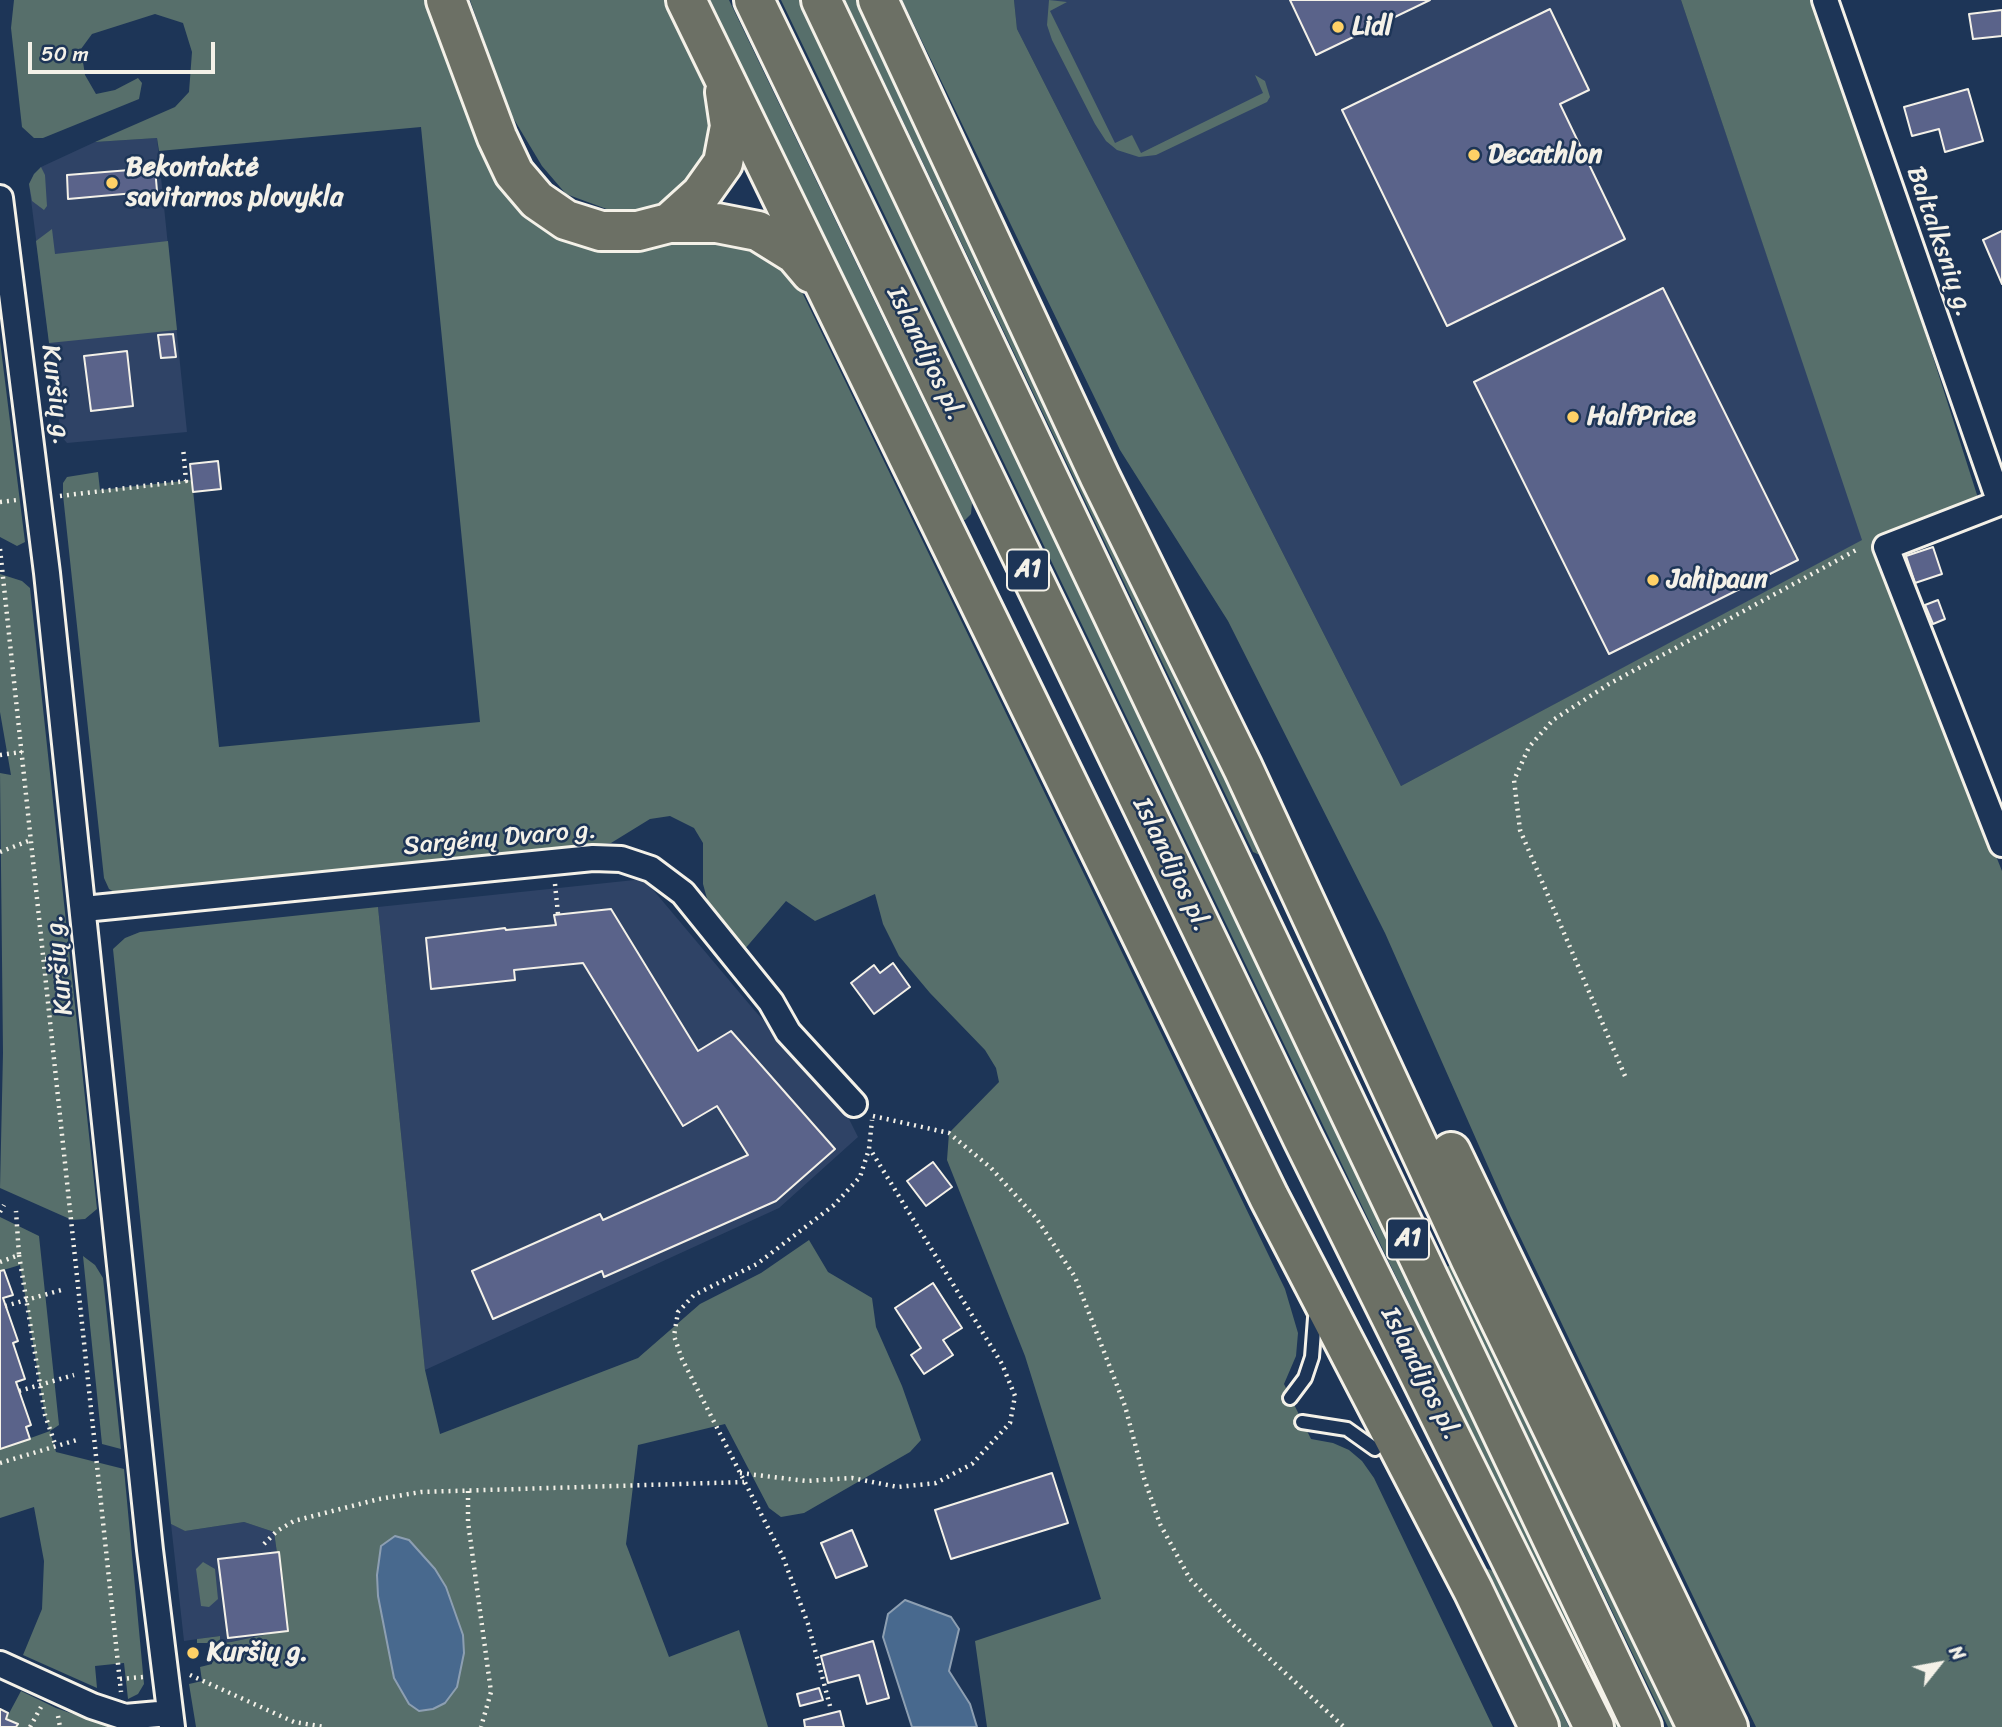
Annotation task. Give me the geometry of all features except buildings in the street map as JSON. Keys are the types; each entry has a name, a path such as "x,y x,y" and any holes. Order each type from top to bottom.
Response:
{"highway":[{"path":"446,0 497,137 514,173 537,200 566,220 601,231 638,232 669,223 717,223 758,231 795,254 828,294"},
{"path":"686,0 1269,1198 1473,1590 1539,1727"},
{"name":"Islandijos pl.","path":"754,0 1303,1139 1594,1727"},
{"name":"Islandijos pl.","path":"821,0 1179,749 1427,1280 1642,1727"},
{"path":"882,5 1100,477 1243,768 1471,1259 1697,1727"},
{"path":"669,223 701,194 723,163 730,126 723,73"},
{"path":"1179,749 1471,1259"},
{"path":"1243,768 1354,944 1482,1217 1728,1727"},
{"path":"1303,1139 1473,1590"},
{"path":"1269,1198 1398,1330"},
{"path":"1269,1198 1314,1318 1510,1727"}],"street":[{"name":"Baltalksnių g.","path":"1825,0 2001,502"},
{"name":"Kuršių g.","path":"0,198 38,498 84,909 150,1550 171,1720"},
{"path":"2001,502 1886,547 2002,844"},
{"name":"Sargėnų Dvaro g.","path":"84,909 593,858 621,859 651,869 683,893 771,1002 788,1032 863,1110"},
{"path":"0,1664 92,1706 125,1717 171,1720"}],"lane":[{"path":"1290,1398 1305,1378 1312,1357 1314,1318"},
{"path":"1302,1422 1347,1429 1375,1449"}],"path":[{"path":"0,502 186,481 183,447"},
{"path":"0,549 125,1717"},
{"path":"1625,1076 1520,830 1514,780 1530,747 1553,720 1609,684 1858,549"},
{"path":"0,755 22,751"},
{"path":"0,852 32,841"},
{"path":"740,1473 806,1481 852,1478 898,1487 936,1483 972,1464 1010,1423 1015,1396 1002,1364 869,1149 863,1110 948,1133 991,1168 1037,1219 1075,1277 1125,1406 1144,1478 1160,1524 1190,1579 1232,1624 1344,1727"},
{"path":"830,1706 808,1624 783,1557 681,1359 674,1336 678,1312 694,1295 757,1264 815,1223 860,1177 869,1149"},
{"path":"0,1212 4,1205"},
{"path":"16,1211 19,1255 39,1383 45,1415 55,1444"},
{"path":"0,1262 19,1255"},
{"path":"5,1306 65,1289"},
{"path":"19,1391 74,1375"},
{"path":"0,1464 55,1444 80,1439"},
{"path":"264,1544 277,1531 294,1521 326,1511 421,1492 744,1482"},
{"path":"468,1490 468,1522 491,1692 481,1727"},
{"path":"189,1675 295,1722 326,1727"}],"shaded area":[{"path":"1014,0 1681,0 1863,540 1401,786 1017,29"},
{"path":"157,138 187,432 67,443 61,436 29,184 41,167 95,142"},
{"path":"644,879 755,1011 840,1101 858,1137 779,1208 425,1370 378,907"},
{"path":"244,1522 274,1532 288,1631 231,1642 220,1643 219,1636 184,1641 171,1524 185,1531"},
{"path":"395,1536 409,1540 435,1569 446,1587 463,1635 464,1653 457,1687 445,1703 433,1709 419,1711 409,1704 394,1678 378,1596 377,1575 381,1546"},
{"path":"905,1600 951,1617 959,1629 949,1671 970,1704 977,1727 912,1727 883,1637 888,1614"}],"green space":[{"path":"14,0 425,0 475,137 511,185 546,218 706,236 761,249 784,270 801,290 1285,1289 1298,1333 1296,1356 1284,1384 1311,1439 1333,1443 1349,1450 1362,1461 1374,1478 1493,1727 987,1727 975,1641 1101,1599 1025,1356 947,1160 949,1133 999,1082 996,1068 985,1050 930,993 899,956 883,924 875,894 815,921 786,901 744,950 709,906 703,884 703,843 694,828 670,816 650,819 611,843 116,893 109,889 104,878 63,495 63,483 67,477 98,472 100,490 192,480 219,747 480,722 421,127 159,151 157,138 95,142 175,107 189,92 192,52 183,23 155,14 92,34 81,49 85,75 96,94 115,90 138,78 142,83 139,99 43,138 34,138 22,127 11,28"},
{"path":"470,0 667,0 702,59 718,135 686,194 649,209 612,211 566,194 542,166 509,111"},
{"path":"704,0 729,0 972,503 971,514 965,520 956,519"},
{"path":"781,0 800,0 979,381 1626,1727 1613,1727"},
{"path":"845,0 861,0 1264,849 1262,856 1253,852"},
{"path":"902,0 1014,0 1017,29 1401,786 1862,540 1681,0 1819,0 1978,498 1871,543 2002,871 2002,1727 1756,1727 1510,1216 1385,933 1228,621 1120,450"},
{"path":"1049,0 1067,2 1050,11 1115,143 1132,135 1141,153 1263,93 1255,75 1265,81 1270,97 1267,102 1156,155 1139,157 1117,150 1106,141 1095,124 1052,40 1047,25"},
{"path":"41,167 45,175 47,206 44,210 32,201 29,184"},
{"path":"52,229 55,254 168,241 177,330 49,343 36,241"},
{"path":"0,341 25,542 17,546 0,537"},
{"path":"0,574 22,581 30,588 97,1209 85,1219 72,1220 0,1188 3,1053 0,773 11,775 0,712"},
{"path":"378,907 425,1370 440,1434 638,1358 700,1304 761,1273 809,1240 828,1272 872,1298 876,1327 902,1386 921,1440 910,1452 804,1513 781,1517 769,1508 725,1424 638,1445 626,1544 669,1657 739,1630 768,1727 196,1727 189,1684 202,1681 200,1667 212,1664 209,1643 197,1643 197,1639 220,1636 220,1643 231,1642 288,1630 274,1532 244,1522 185,1531 171,1524 113,949 125,938 140,932","holes":["409,1540 446,1587 452,1607 409,1704 394,1678 378,1596 377,1575 381,1546"]},
{"path":"0,1217 39,1236 59,1425 50,1431 20,1265 0,1271"},
{"path":"83,1256 95,1265 103,1278 121,1449 102,1444"},
{"path":"1454,1263 1680,1727 1668,1727 1448,1271 1447,1267"},
{"path":"50,1431 56,1452 124,1469 144,1684 138,1694 128,1699 124,1663 95,1666 97,1688 23,1655 42,1609 44,1561 34,1507 0,1518 0,1449"},
{"path":"203,1562 215,1569 218,1599 209,1607 201,1606 196,1569"},
{"path":"1485,1568 1493,1571 1569,1727 1556,1727 1482,1572"},
{"path":"21,1691 56,1708 110,1727 16,1727 17,1724 6,1719"}],"place":[{"name":"Lidl","path":"1338,27"},
{"name":"Decathlon","path":"1474,155"},
{"name":"Bekontaktė savitarnos plovykla","path":"112,183"},
{"name":"HalfPrice","path":"1573,417"},
{"name":"Jahipaun","path":"1653,580"},
{"name":"Kuršių g.","path":"193,1653"}]}
